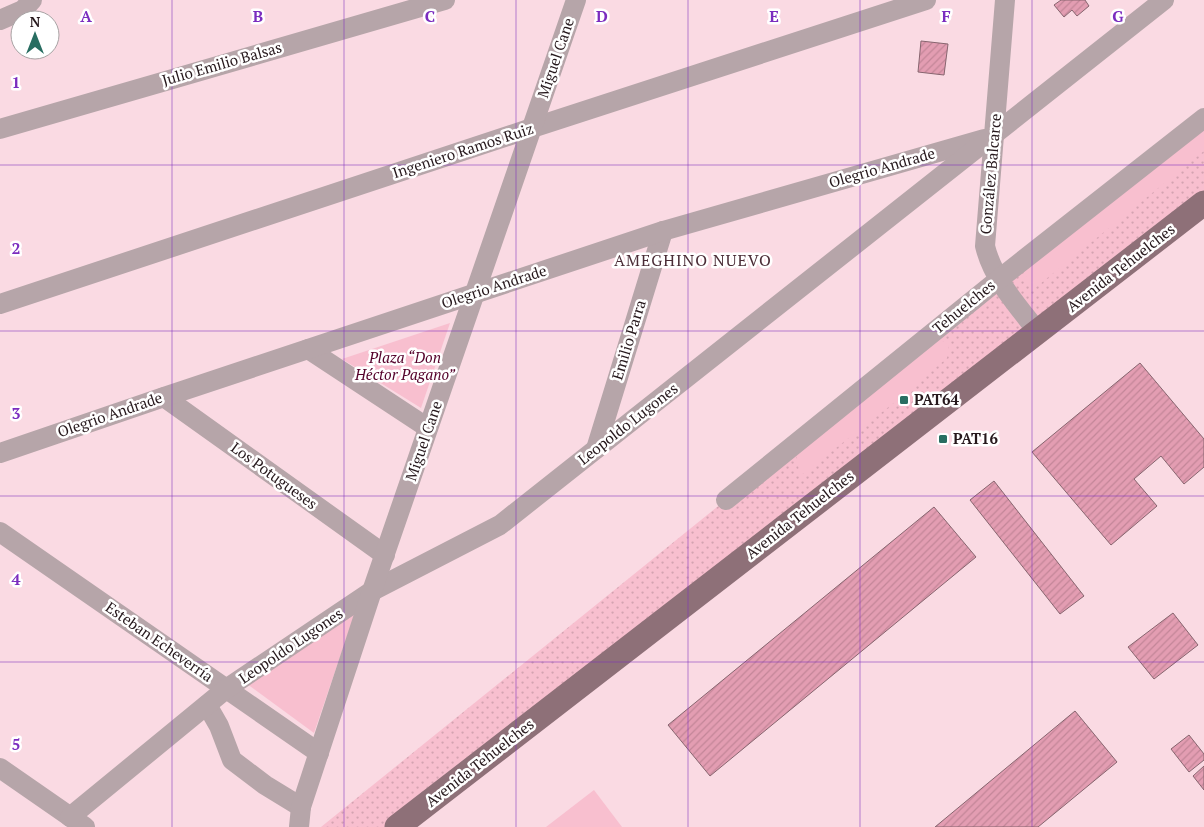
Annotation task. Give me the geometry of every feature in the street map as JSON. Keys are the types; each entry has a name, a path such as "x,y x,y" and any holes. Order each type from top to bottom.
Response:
{"main road":[{"name":"Avenida Tehuelches","path":"397,827 1204,203"}],"street":[{"path":"0,20 23,10 32,0"},
{"name":"Julio Emilio Balsas","path":"0,129 422,3 445,0"},
{"name":"Miguel Cane","path":"300,817 372,591 576,0"},
{"name":"Ingeniero Ramos Ruiz","path":"0,304 926,0"},
{"name":"González Balcarce","path":"1005,0 985,246 989,263 998,280 1038,332"},
{"name":"Leopoldo Lugones","path":"77,822 226,689 372,591 500,525 1164,0"},
{"name":"Tehuelches","path":"726,500 998,280 1204,118"},
{"name":"Olegrio Andrade","path":"0,453 663,231 994,136"},
{"name":"Emilio Parra","path":"596,449 663,231"},
{"path":"308,349 428,428"},
{"name":"Los Potugueses","path":"164,397 385,554"},
{"name":"Esteban Echeverría","path":"0,532 319,753"},
{"path":"207,705 219,726 232,760 300,817"},
{"path":"0,768 77,822"}],"green space":[{"path":"1204,117 1204,151 1035,288 1023,281 1050,240"},
{"path":"1204,118 1204,203 397,827 321,827 998,280"},
{"name":"Plaza “Don Héctor Pagano”","path":"450,323 421,408 342,359"},
{"path":"936,337 949,345 947,358 904,395 800,476 795,447"},
{"path":"355,613 314,733 243,681"},
{"path":"594,790 622,827 546,827"}],"building":[{"path":"1061,0 1085,0 1089,6 1077,16 1072,10 1064,17 1054,5"},
{"path":"921,41 948,44 944,75 918,72"},
{"path":"1140,363 1204,439 1204,467 1184,484 1161,456 1134,479 1157,506 1111,545 1032,452"},
{"path":"994,481 1084,596 1060,614 970,500"},
{"path":"934,507 976,557 710,776 668,725"},
{"path":"1173,613 1198,645 1154,679 1128,647"},
{"path":"1075,711 1117,762 1038,827 935,827"},
{"path":"1189,735 1204,754 1204,760 1189,772 1171,749"},
{"path":"1204,766 1204,790 1193,776"}],"place":[{"name":"PAT64","path":"904,400"},
{"name":"PAT16","path":"943,439"}],"district":[{"name":"AMEGHINO NUEVO","path":"693,260"}]}
